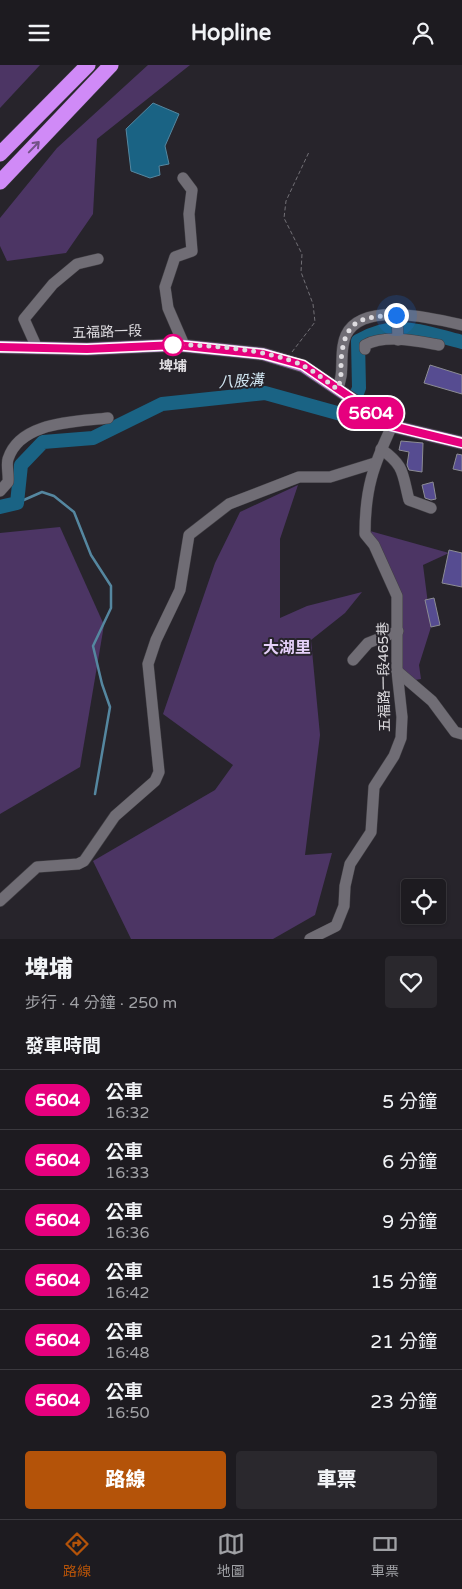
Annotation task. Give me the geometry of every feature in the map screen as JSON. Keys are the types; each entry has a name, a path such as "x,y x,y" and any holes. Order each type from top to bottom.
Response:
{"highway":[{"path":"0,154 88,65"},
{"path":"0,182 111,65"}],"main road":[{"name":"五福路一段","path":"0,347 184,345 236,349 303,365 361,407 392,426 462,443"}],"lane":[{"path":"183,178 192,190 188,214 192,251 175,257 165,287 168,308 184,345"},
{"path":"37,348 24,319 53,284 71,269 77,265 98,259"},
{"path":"337,389 340,383 342,346 346,334 352,327 369,317 397,315 423,317 462,325"},
{"path":"397,315 398,340"},
{"path":"365,349 366,345 376,339 440,345"},
{"path":"0,491 8,482 8,459 21,439 35,430 71,422 108,418"},
{"name":"五福路一段465巷","path":"310,939 336,925 344,906 345,886 350,864 371,832 374,787 394,757 401,738 402,717 397,671 397,596 374,545 366,534 368,489 375,463 392,426"},
{"path":"381,449 396,460 403,470 409,500 431,508"},
{"path":"0,901 37,867 78,864 84,861 115,816 155,781 159,772 148,664 156,640 180,590 189,535 229,504 299,477 330,477 375,463"},
{"path":"353,660 368,643 398,631"},
{"path":"397,671 432,701 455,731 462,733"}],"path":[{"path":"288,360 299,341 315,322 313,304 301,272 302,254 284,218 286,201 308,151"}],"shaded area":[{"path":"0,65 40,65 0,108"},
{"path":"148,65 190,65 97,139 93,214 66,253 7,261 0,246 0,218 57,148"},
{"path":"298,485 280,539 280,618 307,606 362,592 345,613 311,640 320,735 305,855 332,853 315,915 273,939 131,939 93,861 215,790 233,765 163,714 215,563 240,512"},
{"path":"60,527 104,625 80,767 0,814 0,533"},
{"path":"370,531 449,553 423,565 431,627 419,665 421,679 415,680 402,671 400,590"}],"water":[{"path":"153,103 179,114 165,146 169,164 159,166 160,175 150,178 131,171 126,129"}],"building":[{"path":"430,365 462,375 462,394 424,383"},
{"path":"401,441 423,443 422,472 409,470 407,465 409,452 399,450"},
{"path":"457,454 462,455 462,471 453,469"},
{"path":"433,482 436,499 431,500 425,498 422,485"},
{"path":"449,550 462,553 462,587 442,583"},
{"path":"434,598 440,625 431,627 425,600"}],"waterway":[{"name":"八股溝","path":"0,507 17,503 21,465 43,442 93,438 162,404 265,393 348,416 359,388 358,341 385,330 409,329 462,342"},
{"path":"17,503 42,492 54,496 74,512 91,555 111,586 111,608 93,646 102,684 110,707 95,794"}],"bus line":[{"name":"5604","path":"0,347 87,349 176,345 236,349 263,354 303,365 361,407 392,426 462,443"}],"place":[{"name":"埤埔","path":"173,345"}],"district":[{"name":"大湖里","path":"287,648"}],"route":[{"path":"173,345 236,349 288,360 303,365 337,389 340,383 342,346 346,334 360,321 369,317 396,315"}]}
